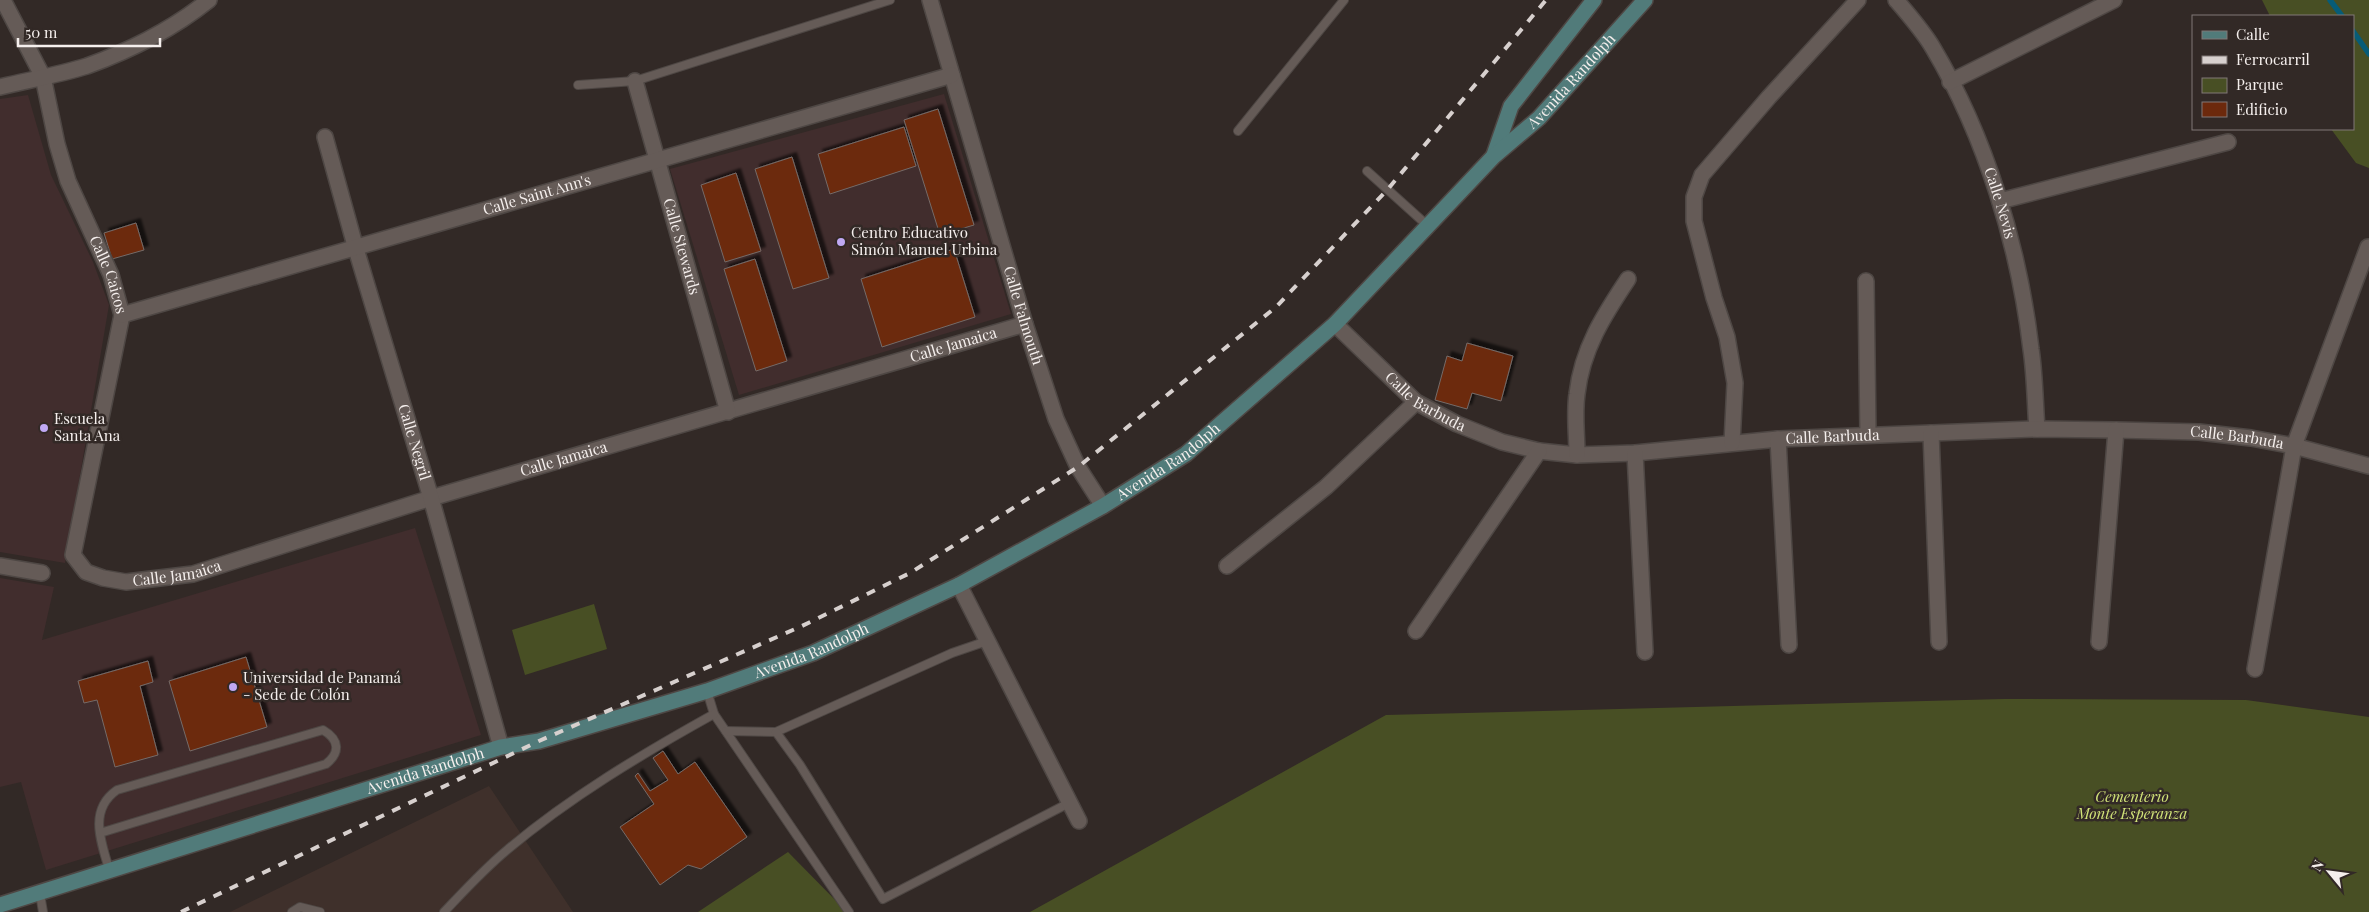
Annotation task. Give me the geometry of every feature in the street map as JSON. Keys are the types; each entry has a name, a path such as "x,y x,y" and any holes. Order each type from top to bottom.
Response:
{"main road":[{"name":"Avenida Randolph","path":"1493,157 1511,106 1594,0"},
{"name":"Avenida Randolph","path":"0,905 110,872 501,747 539,741 707,691 813,652 959,585 1103,506 1186,454 1335,324 1493,157 1539,118 1644,0"}],"street":[{"name":"Calle Caicos","path":"3,0 43,77 57,144 68,181 111,275 122,315 73,555 86,572 103,578"},
{"path":"0,87 87,65 135,45 194,12 209,0"},
{"name":"Calle Falmouth","path":"930,0 1056,419 1078,467 1103,506"},
{"path":"1732,443 1735,382 1727,337 1714,298 1694,221 1694,197 1702,175 1769,97 1858,0"},
{"name":"Calle Nevis","path":"1896,0 1933,48 1987,162 2000,201 2017,273 2031,349 2037,429"},
{"path":"1950,82 2114,0"},
{"name":"Calle Saint Ann's","path":"122,315 356,249 952,75"},
{"name":"Calle Stewards","path":"635,81 728,412"},
{"name":"Calle Negril","path":"325,137 356,249 431,498 501,747"},
{"path":"2000,201 2228,142"},
{"path":"2255,668 2294,446 2368,247"},
{"path":"1577,455 1576,394 1582,366 1592,336 1628,279"},
{"path":"1866,281 1868,435"},
{"name":"Calle Jamaica","path":"103,578 126,582 193,574 431,498 1026,324"},
{"name":"Calle Barbuda","path":"1335,324 1416,402 1456,424 1502,442 1539,451 1577,455 1635,452 1778,439 2037,429 2116,430 2199,432 2294,446 2369,466"},
{"path":"1227,566 1326,487 1416,402"},
{"path":"2099,642 2116,430"},
{"path":"1931,433 1939,642"},
{"path":"1778,439 1789,644"},
{"path":"1416,631 1539,451"},
{"path":"1635,452 1645,652"},
{"path":"0,566 42,573"},
{"path":"959,585 1079,821"}],"lane":[{"path":"578,85 635,81 890,0"},
{"path":"1238,131 1344,0"},
{"path":"1367,171 1428,226"},
{"path":"726,731 776,732 952,654 987,641"},
{"path":"707,691 714,714 848,912"},
{"path":"444,912 505,851 536,827 656,747 714,714"},
{"path":"100,833 326,764 338,748 335,740 323,730 117,790 106,797 100,809 100,833 110,872"},
{"path":"776,732 800,765 883,899 1069,803"},
{"path":"40,894 43,912"},
{"path":"292,912 300,907 320,912"}],"shaded area":[{"name":"Centro Educativo Simón Manuel Urbina","path":"944,94 1011,314 739,395 670,169"},
{"name":"Escuela Santa Ana","path":"28,95 51,175 93,262 109,305 65,563 0,552 0,99"},
{"name":"Universidad de Panamá - Sede de Colón","path":"415,528 481,735 46,870 21,782 0,787 0,578 54,587 42,640"},
{"path":"489,786 573,912 230,912"}],"green space":[{"path":"2262,0 2369,0 2369,168 2356,163 2332,130 2354,130 2354,15 2270,15"},
{"path":"594,604 607,649 525,675 512,630"},
{"name":"Cementerio Monte Esperanza","path":"2004,699 2246,700 2369,717 2369,912 1030,912 1386,715"},
{"path":"788,852 847,912 698,912"}],"building":[{"path":"938,109 974,225 940,235 904,120"},
{"path":"904,127 916,166 830,194 818,154"},
{"path":"792,157 829,278 793,289 755,169"},
{"path":"736,173 761,251 725,262 701,185"},
{"path":"136,223 144,250 112,259 104,233"},
{"path":"954,249 975,317 882,347 861,279"},
{"path":"755,259 787,361 756,371 724,269"},
{"path":"1467,343 1513,356 1501,401 1472,393 1467,409 1435,400 1447,356 1462,361"},
{"path":"246,657 267,727 190,751 169,681"},
{"path":"148,661 153,682 140,686 158,755 115,767 97,700 84,703 78,681"},
{"path":"663,751 678,774 695,762 747,837 701,869 688,865 660,885 620,827 654,804 635,776 638,773 650,791 668,780 653,758"}],"waterway":[{"path":"2330,0 2341,15"},
{"path":"2354,32 2369,54"}],"railway":[{"path":"181,912 539,741 802,626 910,573 1078,467 1276,307 1388,189 1546,0"}],"place":[{"name":"Centro Educativo Simón Manuel Urbina","path":"841,242"},
{"name":"Escuela Santa Ana","path":"44,428"},
{"name":"Universidad de Panamá - Sede de Colón","path":"233,687"}]}
